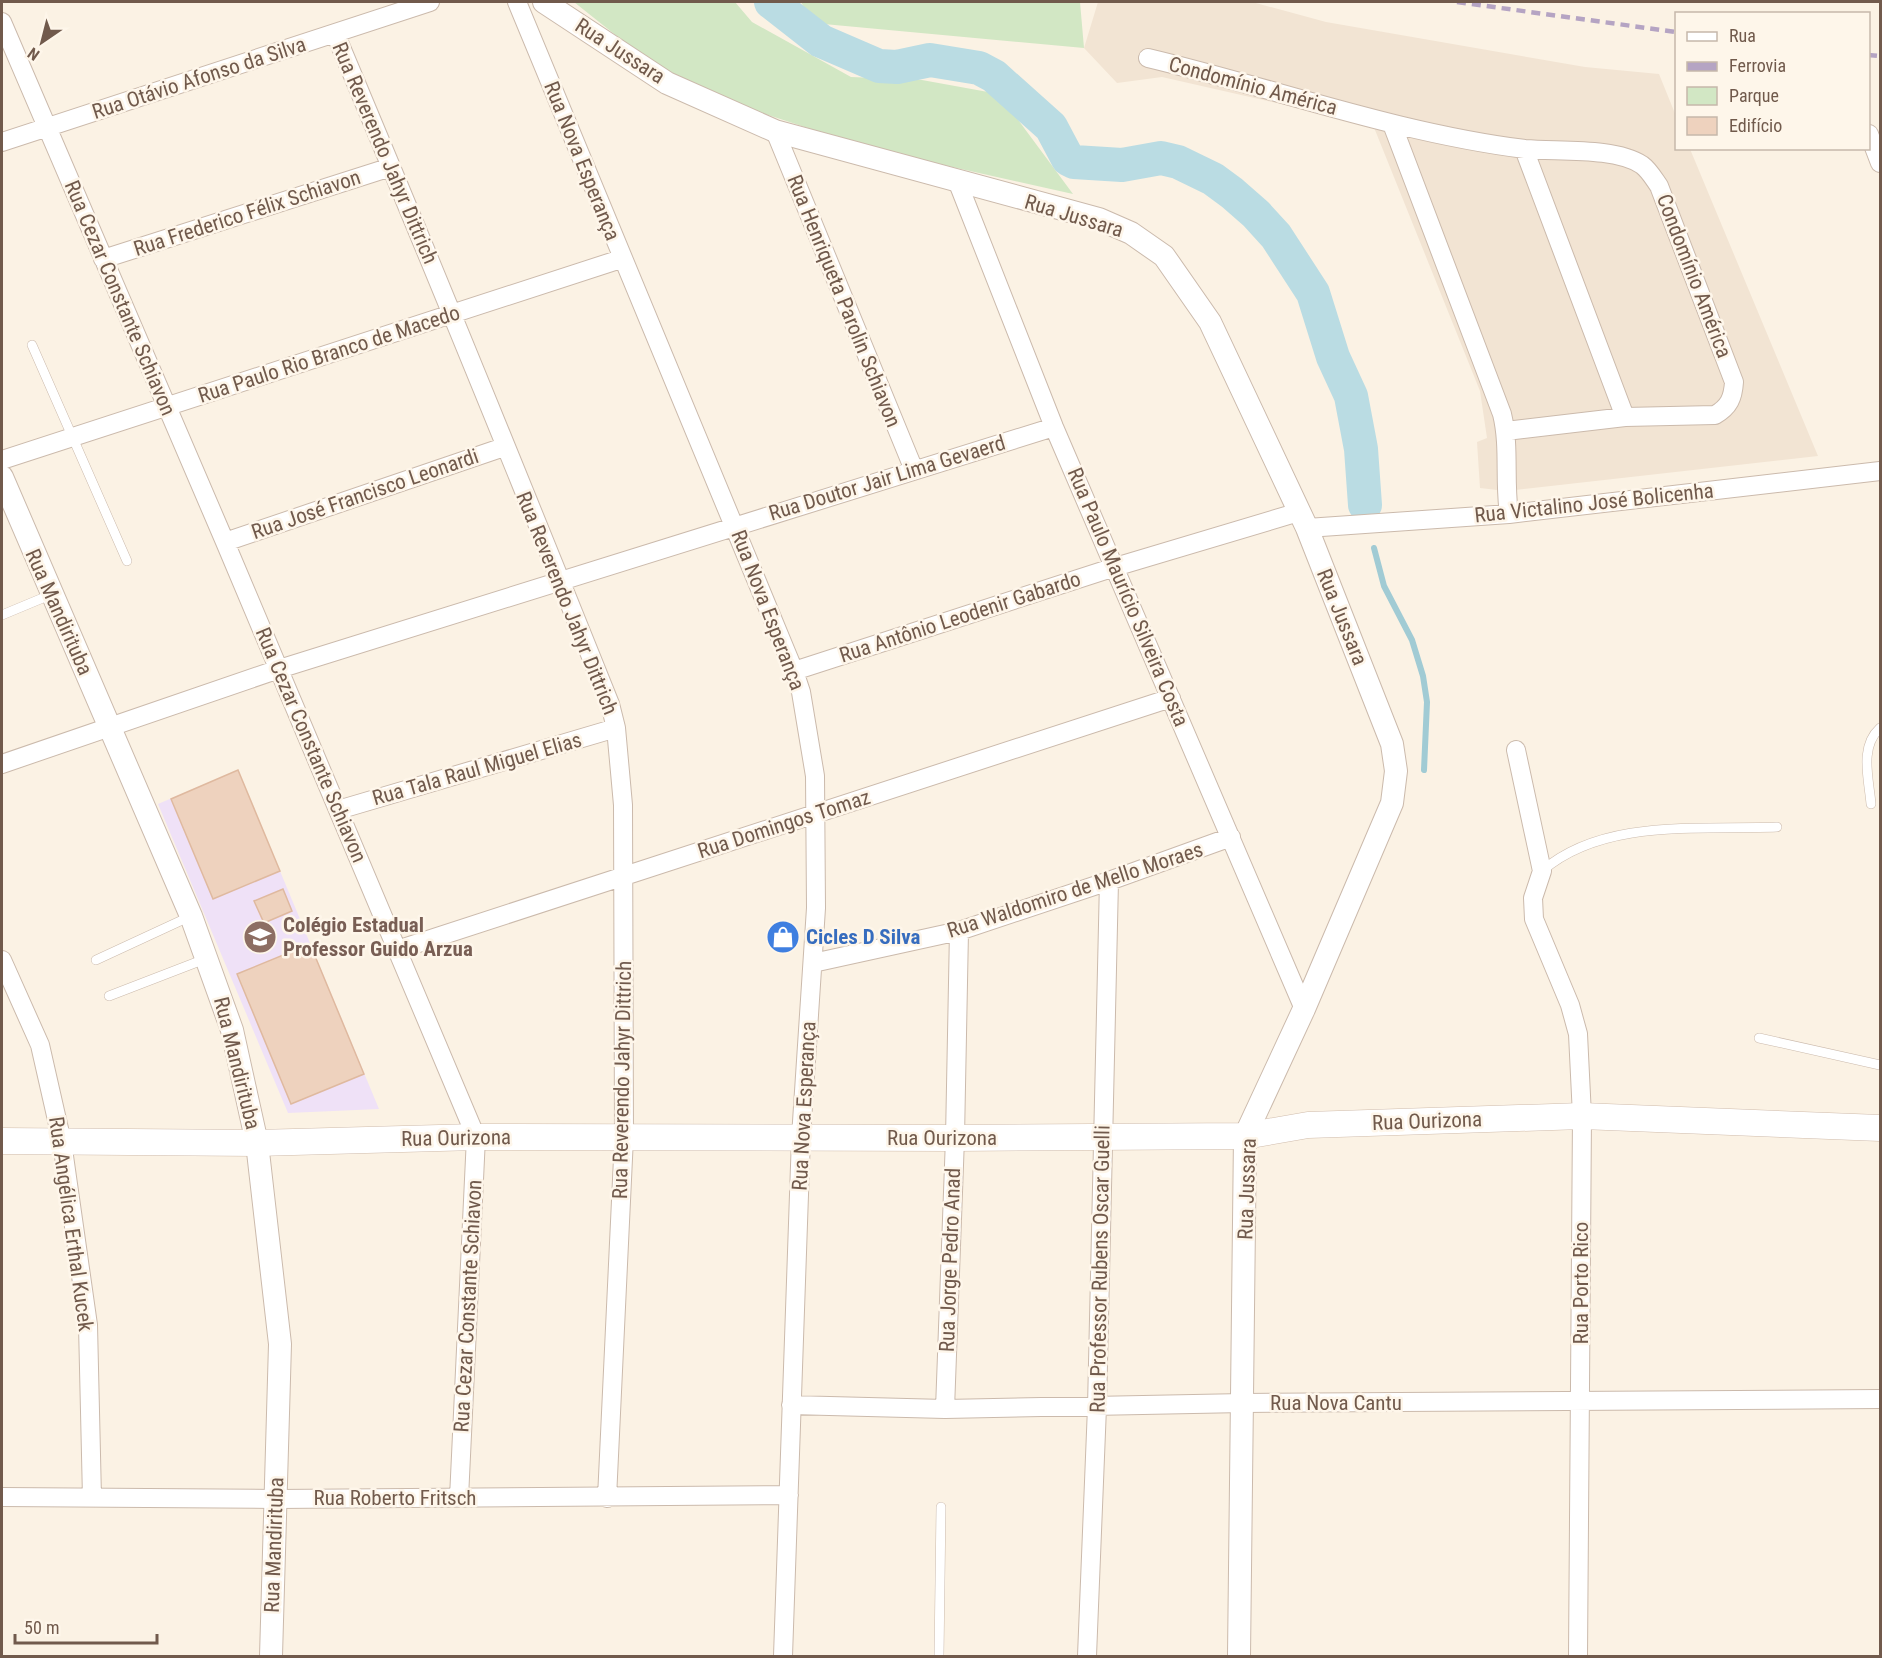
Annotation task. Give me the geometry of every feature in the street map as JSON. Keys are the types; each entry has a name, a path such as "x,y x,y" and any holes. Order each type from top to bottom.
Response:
{"main road":[{"name":"Rua Ourizona","path":"2,1141 256,1143 476,1137 1245,1136 1308,1125 1582,1116 1881,1128"}],"street":[{"name":"Rua Otávio Afonso da Silva","path":"2,142 430,2"},
{"name":"Rua Nova Esperança","path":"517,2 621,259 735,525 794,671 801,692 815,776 816,908 801,1137 783,1656"},
{"name":"Rua Jussara","path":"544,2 667,83 775,131 958,183 1099,219 1131,233 1164,256 1210,322 1303,520 1392,744 1396,771 1392,803 1304,1009 1245,1136 1244,1403 1239,1656"},
{"name":"Rua Cezar Constante Schiavon","path":"2,22 476,1137 459,1498"},
{"name":"Rua Reverendo Jahyr Dittrich","path":"335,33 453,314 504,447 561,581 610,704 616,728 623,805 624,1137 608,1498"},
{"name":"Condomínio América","path":"1148,58 1228,77 1392,124 1524,148 1624,157 1643,166 1659,186 1734,382 1733,394 1726,408 1714,415 1625,417 1506,431"},
{"path":"1392,124 1506,431 1506,491 1509,514"},
{"name":"Rua Henriqueta Parolin Schiavon","path":"775,131 914,470"},
{"path":"1870,136 1881,163"},
{"path":"1524,148 1625,417"},
{"name":"Rua Frederico Félix Schiavon","path":"103,259 391,167"},
{"name":"Rua Paulo Maurício Silveira Costa","path":"958,183 1054,427 1304,1009"},
{"name":"Rua Paulo Rio Branco de Macedo","path":"2,460 621,259"},
{"name":"Rua Doutor Jair Lima Gevaerd","path":"2,764 279,669 1054,427"},
{"name":"Rua José Francisco Leonardi","path":"225,542 504,447"},
{"name":"Rua Victalino José Bolicenha","path":"1303,520 1509,514 1881,471"},
{"name":"Rua Mandirituba","path":"2,477 50,595 111,726 191,916 232,1030 256,1143 280,1344 271,1656"},
{"name":"Rua Antônio Leodenir Gabardo","path":"794,671 1115,567 1303,520"},
{"name":"Rua Domingos Tomaz","path":"397,950 1171,698"},
{"name":"Rua Tala Raul Miguel Elias","path":"338,810 616,728"},
{"path":"1516,750 1542,871"},
{"name":"Rua Waldomiro de Mello Moraes","path":"813,963 959,931 1109,882 1231,837"},
{"name":"Rua Porto Rico","path":"1542,871 1533,898 1534,919 1570,1005 1578,1034 1582,1116 1578,1656"},
{"name":"Rua Professor Rubens Oscar Guelli","path":"1087,1656 1097,1407 1109,882"},
{"name":"Rua Jorge Pedro Anad","path":"945,1408 955,1138 959,931"},
{"name":"Rua Angélica Erthal Kucek","path":"2,960 40,1045 62,1142 88,1325 92,1498"},
{"name":"Rua Nova Cantu","path":"791,1405 945,1408 1244,1403 1881,1399"},
{"name":"Rua Roberto Fritsch","path":"2,1497 276,1499 789,1495"}],"lane":[{"path":"32,345 127,561"},
{"path":"2,615 50,595"},
{"path":"1871,804 1866,750 1874,734 1881,728"},
{"path":"1542,871 1561,855 1606,836 1641,831 1777,827"},
{"path":"96,960 191,916"},
{"path":"110,996 207,958"},
{"path":"1759,1038 1881,1065"},
{"path":"939,1656 941,1507"}],"shaded area":[{"path":"1098,2 1252,2 1326,22 1585,67 1659,74 1675,114 1675,150 1690,150 1818,456 1506,491 1480,488 1477,442 1487,438 1480,391 1373,125 1162,77 1117,83 1084,48"},
{"name":"Colégio Estadual Professor Guido Arzua","path":"238,770 379,1109 288,1113 158,804"}],"green space":[{"path":"574,2 735,2 752,22 851,77 922,80 999,94 1073,194 872,149 759,112 653,65"},
{"path":"801,2 1080,2 1084,48 813,23"}],"building":[{"path":"238,770 280,871 213,899 171,799"},
{"path":"283,889 292,911 264,923 254,901"},
{"path":"310,944 364,1074 291,1104 237,974"}],"waterway":[{"path":"771,2 821,41 879,66 897,67 930,60 979,68 994,76 1051,127 1068,159 1074,162 1122,165 1161,158 1178,162 1213,179 1232,193 1276,236 1313,293 1333,357 1351,396 1361,449 1365,505"},
{"path":"1374,548 1384,586 1412,640 1423,676 1427,702 1424,770"}],"railway":[{"path":"1457,2 1675,32"},
{"path":"1870,55 1880,56"}],"place":[{"name":"Colégio Estadual Professor Guido Arzua","path":"260,937"},
{"name":"Cicles D Silva","path":"783,937"}]}
